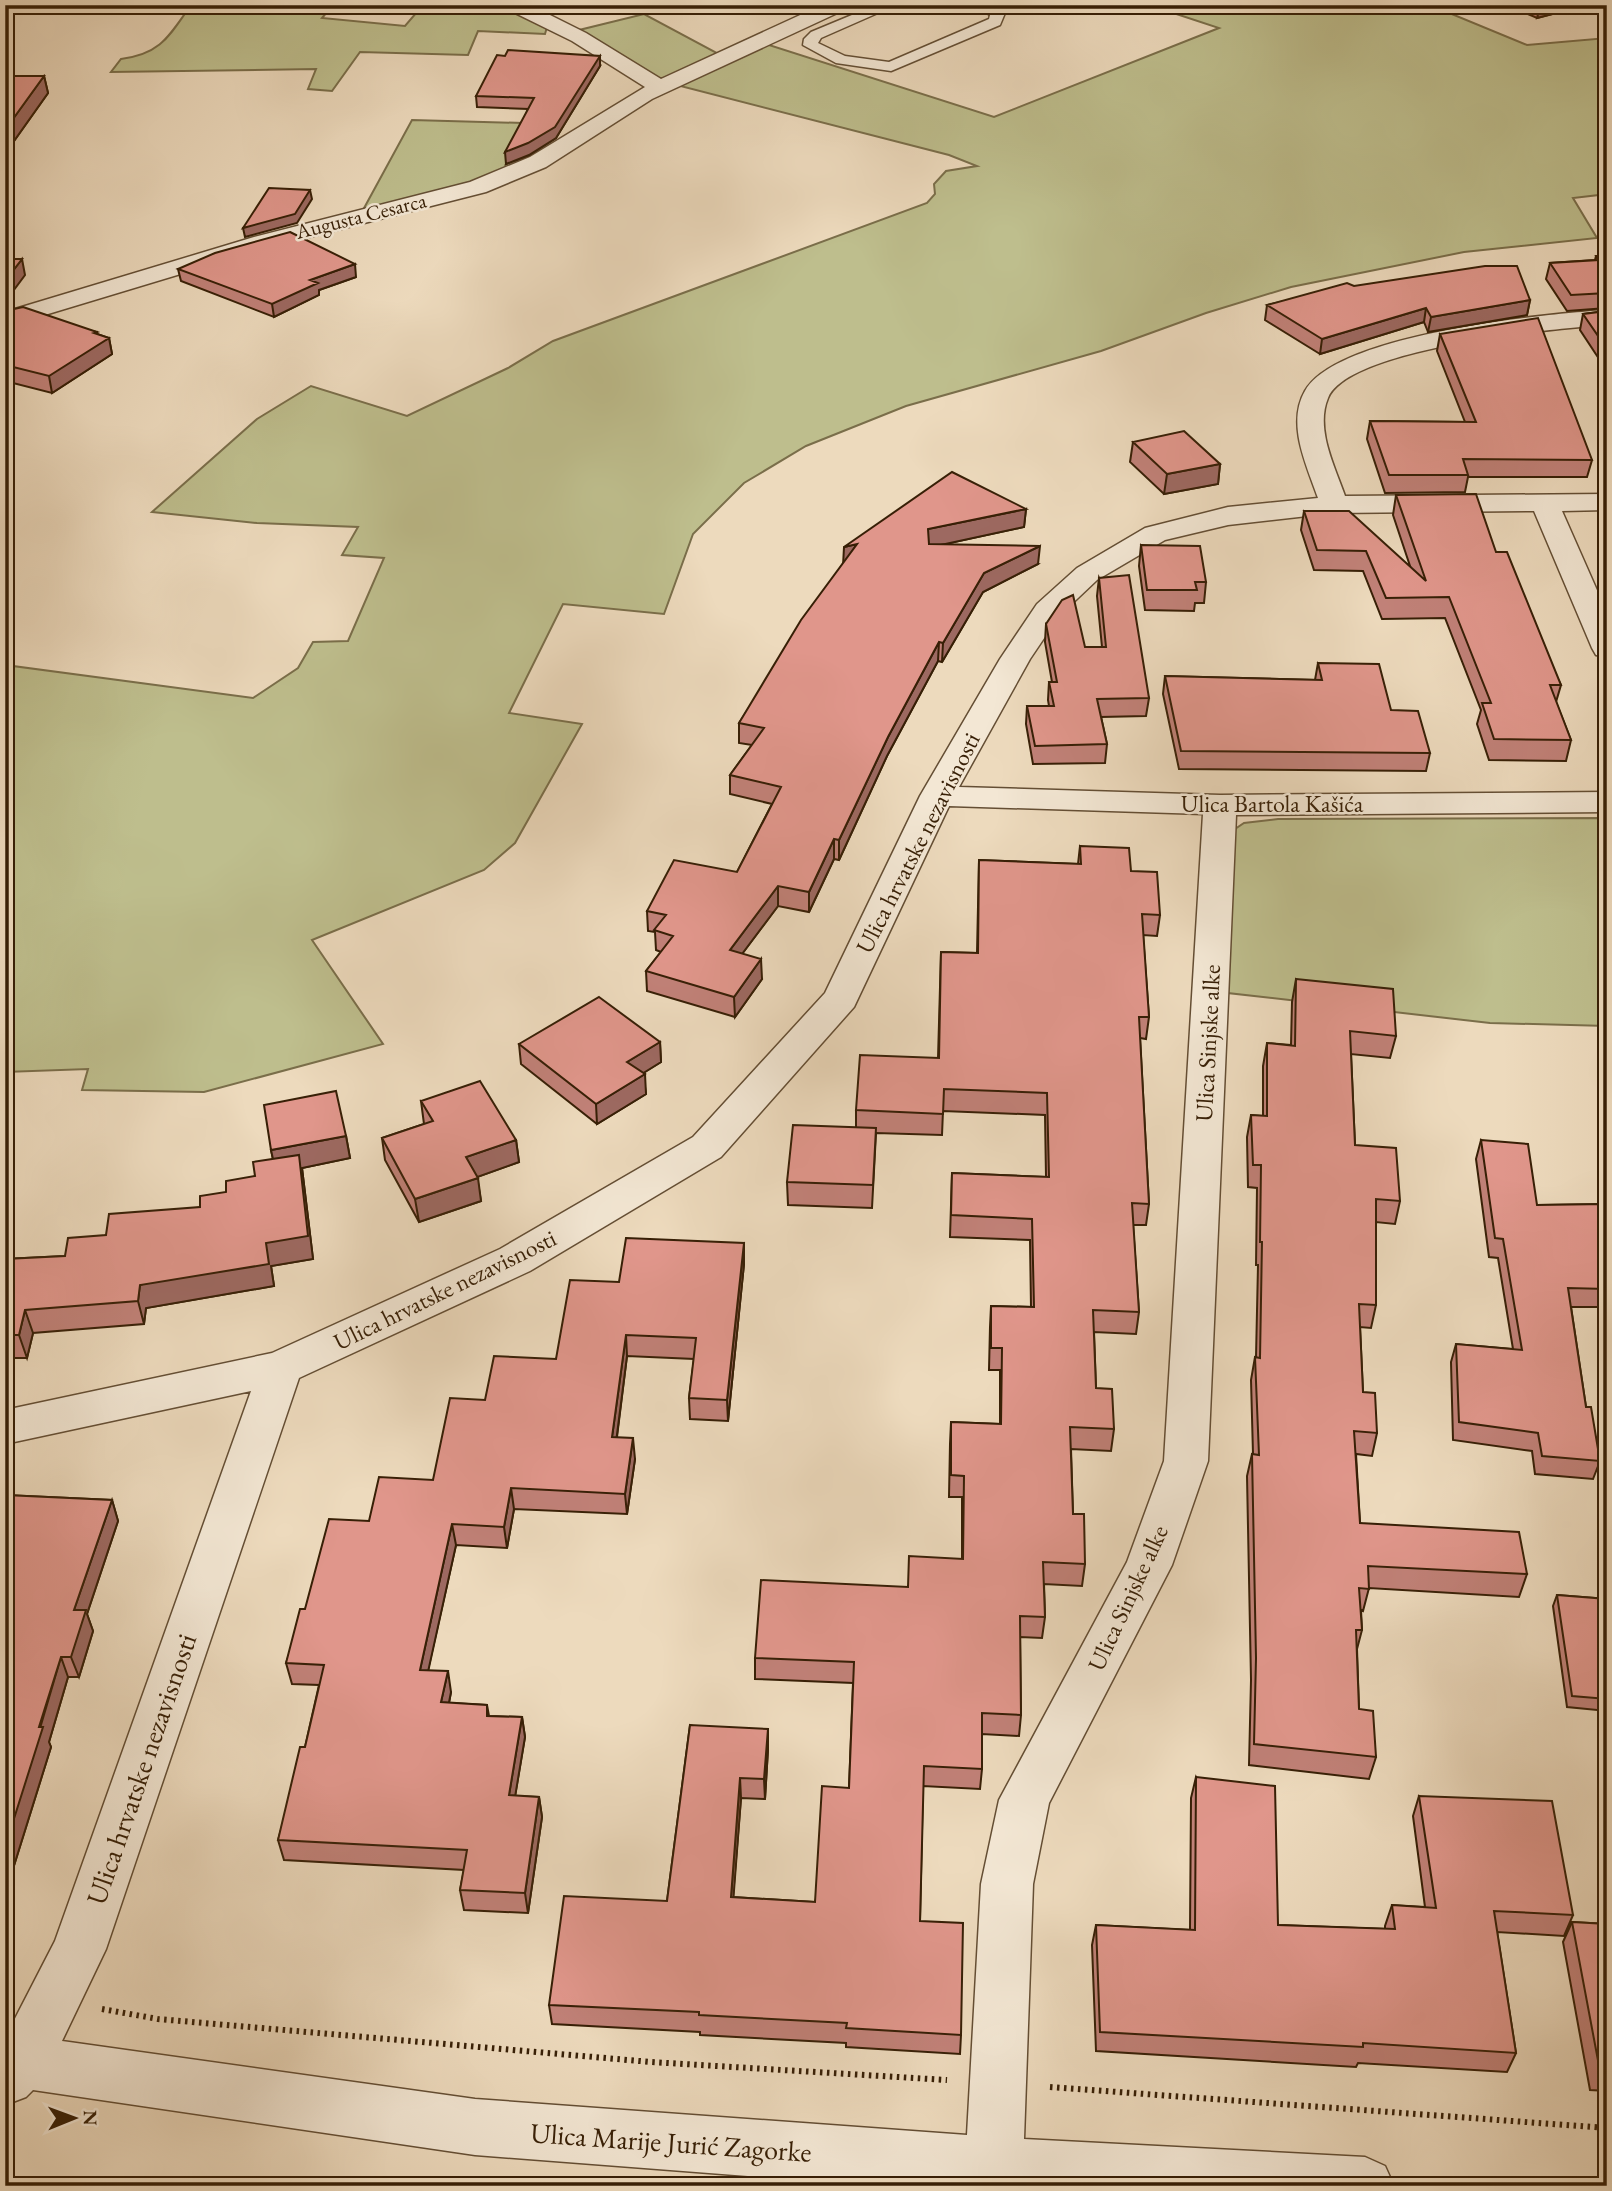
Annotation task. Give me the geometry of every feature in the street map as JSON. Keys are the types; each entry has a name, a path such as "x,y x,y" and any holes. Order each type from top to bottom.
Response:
{"street":[{"path":"514,5 579,37 660,88"},
{"name":"Augusta Cesarca","path":"5,320 221,253 478,187 538,162 660,88 839,5"},
{"path":"1599,5 1607,8"},
{"path":"1334,505 1311,433 1312,410 1318,390 1340,372 1383,353 1494,328 1575,318 1607,317"},
{"path":"1544,502 1607,648"},
{"name":"Ulica hrvatske nezavisnosti","path":"5,1427 281,1368 515,1260 707,1147 841,999 937,796 1048,610 1087,574 1155,534 1228,516 1334,505 1607,502"},
{"name":"Ulica Bartola Kašića","path":"937,796 1220,805 1607,802"},
{"name":"Ulica Sinjske alke","path":"993,2166 1007,1884 1024,1800 1149,1565 1186,1461 1220,805"},
{"name":"Ulica hrvatske nezavisnosti","path":"14,2070 79,1948 281,1368"},
{"name":"Ulica Marije Jurić Zagorke","path":"14,2070 112,2076 475,2127 993,2166 1365,2186"}],"lane":[{"path":"889,5 816,35 811,39 810,45 841,60 877,67 896,66 995,22 998,13 980,5"}],"path":[{"path":"53,2001 158,2019 516,2053 765,2073 998,2082 1607,2129"}],"green space":[{"path":"191,5 333,5 322,18 405,26 423,5 513,5 549,20 545,34 478,31 468,55 360,52 332,91 308,89 316,69 111,72 121,59 146,53 163,42"},
{"path":"1149,5 1430,5 1527,45 1607,38 1607,194 1573,198 1597,238 1464,252 1291,287 1206,313 1101,351 906,406 806,446 744,483 693,534 664,614 563,604 509,713 582,724 515,843 484,870 312,940 383,1044 204,1092 82,1090 88,1069 5,1072 5,665 253,698 298,668 313,642 348,641 384,558 342,555 358,527 257,523 152,512 257,419 311,386 407,416 508,368 553,341 927,203 935,194 934,184 946,171 977,166 949,155 669,83 660,87 571,32 644,14 724,57 766,44 994,117 1219,28"},
{"path":"412,120 523,123 524,152 512,167 472,182 363,210"},
{"path":"1607,818 1607,1026 1490,1023 1219,992 1232,831 1244,823 1278,819"}],"building":[{"path":"508,50 600,56 555,127 528,143 505,152 534,98 476,96 497,55 505,56"},
{"path":"5,76 44,76 5,130"},
{"path":"269,188 310,190 295,214 243,228"},
{"path":"290,232 355,264 310,280 318,283 272,304 178,269 215,253"},
{"path":"1596,256 1607,256 1607,293 1571,295 1550,263 1598,260"},
{"path":"5,259 22,259 5,281"},
{"path":"1485,266 1517,266 1530,300 1431,317 1426,308 1322,339 1267,305 1347,283 1354,286"},
{"path":"23,307 109,338 49,376 5,365 5,311"},
{"path":"1607,311 1607,349 1583,314"},
{"path":"1538,318 1592,460 1463,459 1468,475 1389,475 1370,421 1476,422 1440,334"},
{"path":"1184,431 1220,464 1167,474 1133,442"},
{"path":"952,472 1026,509 928,529 929,544 1040,546 984,573 943,643 939,642 888,737 839,840 834,839 809,892 778,886 730,950 761,959 734,997 646,971 673,936 654,930 666,915 647,911 674,860 737,872 781,787 730,775 764,728 739,723 801,620 857,544 844,547"},
{"path":"1476,494 1496,552 1507,552 1561,685 1550,685 1571,740 1494,739 1482,703 1491,703 1449,597 1386,598 1366,551 1317,550 1304,511 1349,511 1426,581 1396,495"},
{"path":"1141,545 1200,546 1206,582 1195,582 1197,590 1147,590"},
{"path":"1129,575 1149,698 1097,699 1107,744 1035,746 1027,706 1054,706 1049,682 1057,682 1046,624 1062,600 1073,595 1085,647 1106,647 1099,578"},
{"path":"1318,663 1379,664 1391,710 1418,711 1430,753 1181,751 1165,676 1322,680"},
{"path":"1080,846 1129,848 1131,871 1157,872 1160,915 1142,914 1149,1017 1139,1017 1149,1204 1132,1203 1139,1312 1093,1310 1096,1388 1112,1389 1114,1429 1070,1427 1073,1514 1084,1514 1085,1564 1043,1562 1045,1617 1020,1616 1021,1715 982,1713 982,1769 924,1766 920,1921 963,1923 961,2035 846,2028 847,2023 699,2015 699,2012 549,2005 564,1896 667,1901 690,1725 768,1729 764,1779 740,1778 731,1897 815,1902 822,1786 849,1788 854,1662 755,1658 761,1580 908,1587 909,1556 963,1559 964,1476 951,1475 951,1422 1001,1424 1002,1348 991,1348 991,1306 1034,1307 1032,1219 951,1215 952,1173 1049,1177 1047,1093 944,1089 943,1114 856,1110 860,1055 939,1058 941,952 978,953 979,860 1081,864"},
{"path":"1296,979 1393,989 1396,1036 1350,1031 1355,1145 1396,1148 1400,1201 1376,1199 1376,1305 1359,1304 1363,1392 1375,1393 1377,1433 1354,1431 1360,1523 1519,1532 1527,1574 1368,1566 1369,1589 1359,1588 1362,1630 1356,1630 1359,1709 1373,1711 1376,1757 1254,1744 1256,1658 1252,1454 1259,1455 1255,1357 1260,1358 1262,1242 1261,1165 1253,1165 1251,1115 1267,1116 1267,1043 1295,1046"},
{"path":"599,997 660,1042 627,1062 645,1074 596,1104 519,1044"},
{"path":"480,1081 516,1140 466,1157 478,1178 415,1199 382,1138 433,1121 421,1101"},
{"path":"336,1091 346,1136 271,1150 264,1105"},
{"path":"793,1125 876,1128 873,1185 787,1182"},
{"path":"1481,1140 1528,1144 1537,1205 1607,1204 1607,1289 1568,1288 1586,1407 1591,1407 1600,1461 1542,1456 1538,1433 1459,1422 1456,1344 1522,1350 1503,1239 1495,1238"},
{"path":"299,1155 308,1236 266,1243 269,1264 140,1285 138,1301 25,1310 19,1335 5,1335 5,1259 65,1256 68,1238 106,1235 109,1214 200,1207 200,1196 226,1192 226,1181 255,1176 253,1162"},
{"path":"626,1238 744,1243 727,1400 689,1398 696,1338 626,1335 612,1437 633,1438 625,1494 511,1488 504,1527 452,1524 420,1670 448,1671 441,1702 487,1705 487,1716 522,1717 509,1795 539,1797 525,1893 460,1890 467,1850 278,1840 300,1747 305,1747 324,1665 286,1663 300,1609 305,1609 329,1519 369,1521 379,1477 433,1480 450,1398 485,1400 494,1356 556,1359 570,1280 619,1282"},
{"path":"5,1495 112,1500 74,1610 86,1610 71,1657 61,1657 39,1727 43,1727 5,1847"},
{"path":"1557,1595 1607,1599 1607,1699 1572,1696"},
{"path":"1196,1777 1275,1786 1278,1925 1395,1929 1392,1905 1436,1908 1419,1796 1552,1801 1573,1915 1494,1911 1516,2053 1363,2043 1363,2047 1100,2032 1096,1925 1195,1930"},
{"path":"1572,1922 1607,1924 1607,2072 1600,2071"}]}
